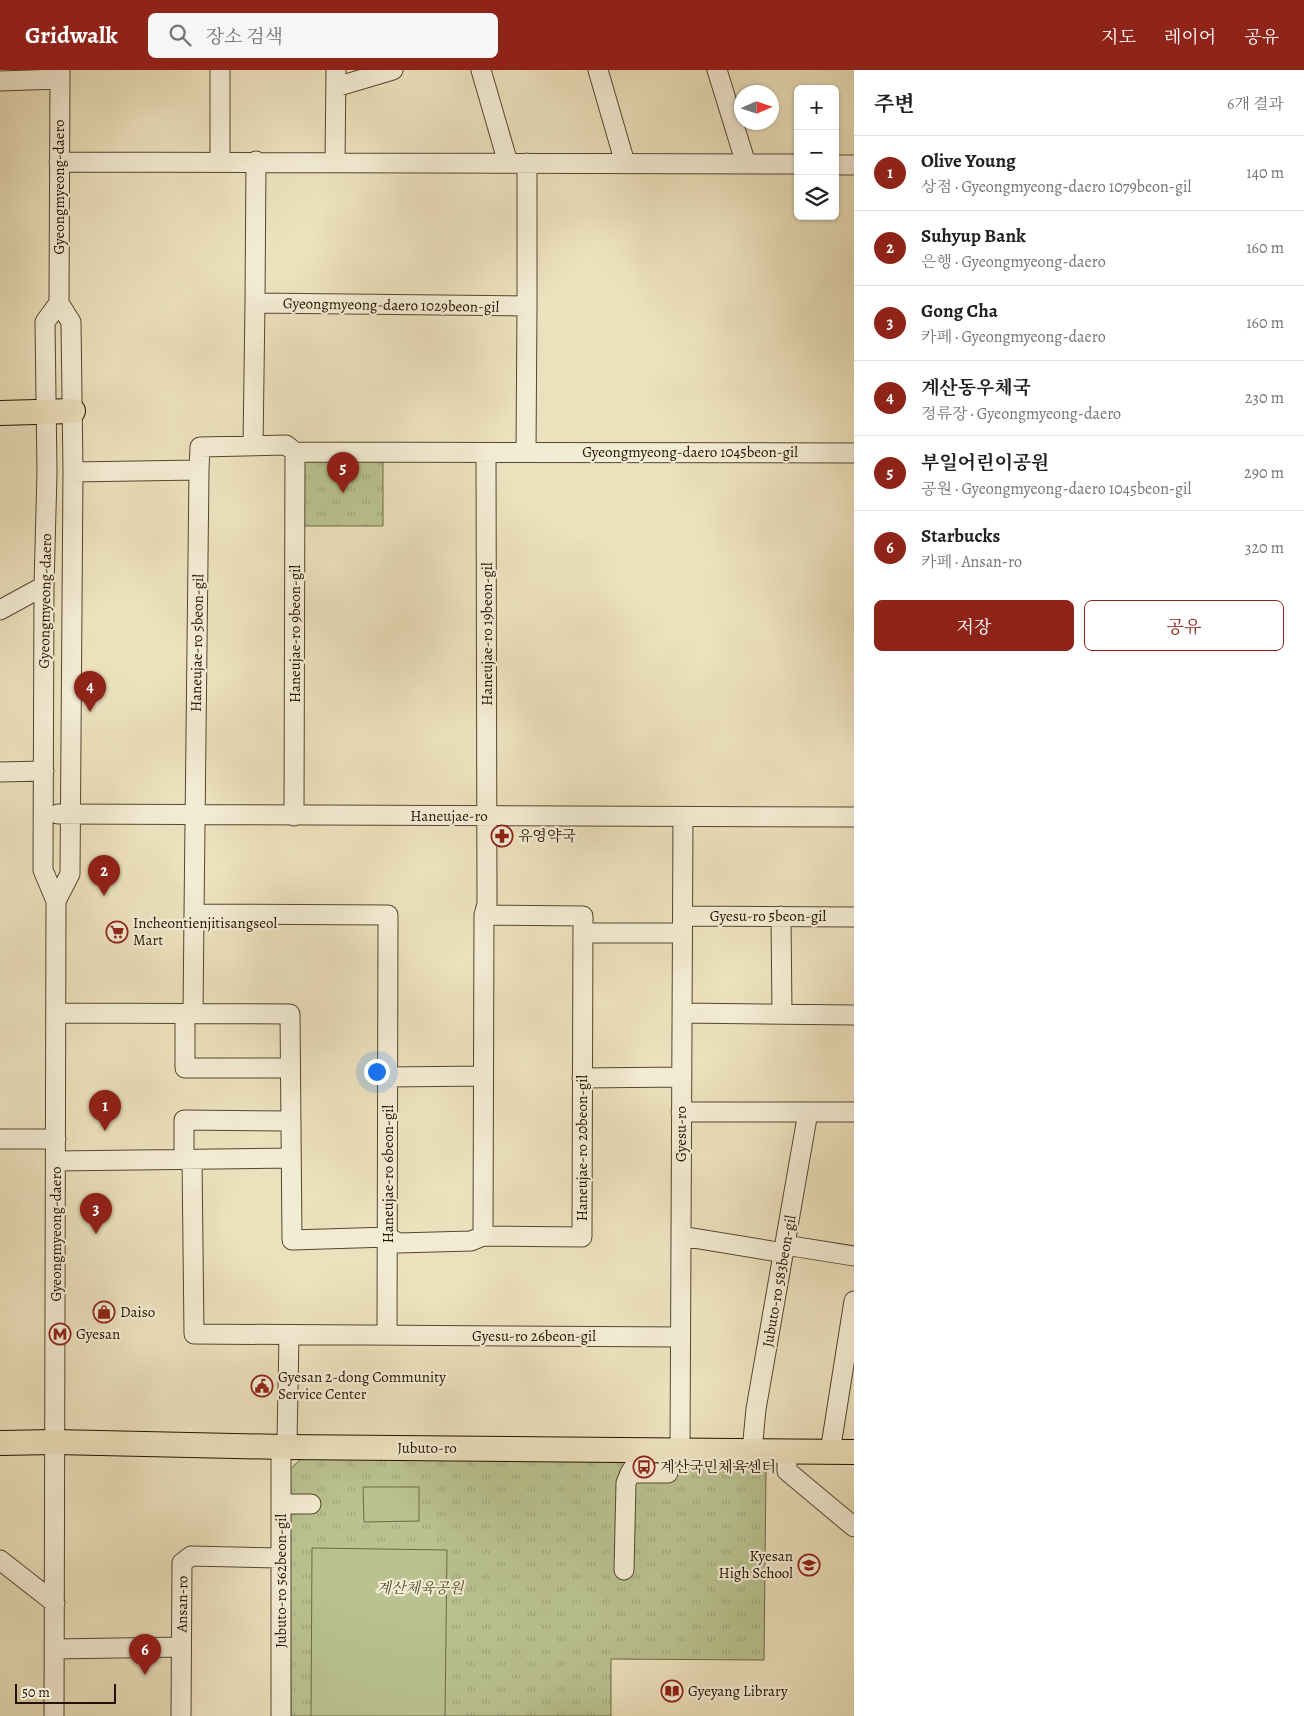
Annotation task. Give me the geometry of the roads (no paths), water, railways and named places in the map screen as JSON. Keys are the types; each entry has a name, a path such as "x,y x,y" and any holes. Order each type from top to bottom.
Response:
{"main road":[{"path":"0,413 73,411"},
{"name":"Jubuto-ro","path":"0,1443 55,1442 284,1447 854,1452"}],"street":[{"path":"220,70 220,161"},
{"path":"335,162 336,78 394,70"},
{"path":"481,70 508,163"},
{"path":"717,72 746,164"},
{"path":"0,80 60,75"},
{"name":"Gyeongmyeong-daero","path":"56,902 70,874 73,472 71,322 59,303 60,75"},
{"path":"600,76 625,163"},
{"path":"253,446 256,161"},
{"path":"59,162 256,161 794,164"},
{"path":"526,452 527,163"},
{"path":"839,165 854,165"},
{"name":"Gyeongmyeong-daero","path":"54,1716 56,902 43,870 44,586 48,473 45,322 59,303"},
{"name":"Gyeongmyeong-daero 1029beon-gil","path":"254,303 527,306"},
{"name":"Gyeongmyeong-daero 1045beon-gil","path":"199,470 200,447 286,445 295,452 854,452"},
{"name":"Haneujae-ro 9beon-gil","path":"294,816 295,452"},
{"name":"Haneujae-ro 19beon-gil","path":"486,452 487,816"},
{"path":"73,472 199,470"},
{"name":"Haneujae-ro 5beon-gil","path":"196,815 199,470"},
{"path":"0,610 44,586"},
{"path":"0,772 44,771"},
{"name":"Haneujae-ro","path":"44,814 854,817"},
{"path":"196,815 194,914 185,1068 290,1068"},
{"path":"56,1012 290,1014 292,1240 388,1237 398,1243 470,1242 483,1236 484,915 487,904 487,816"},
{"name":"Gyesu-ro","path":"680,1450 683,817"},
{"name":"Haneujae-ro 6beon-gil","path":"194,914 388,915 387,1335"},
{"name":"Haneujae-ro 20beon-gil","path":"483,1236 582,1237 583,932 583,916 484,915"},
{"path":"781,916 782,1014"},
{"name":"Gyesu-ro 5beon-gil","path":"583,932 781,916 854,917"},
{"path":"682,1013 854,1015"},
{"path":"388,1077 483,1076"},
{"path":"582,1078 682,1077"},
{"path":"681,1112 854,1112"},
{"name":"Jubuto-ro 583beon-gil","path":"752,1451 756,1409 808,1112"},
{"path":"188,1159 184,1120 290,1121"},
{"path":"0,1139 56,1139"},
{"path":"56,1161 291,1158"},
{"name":"Gyesu-ro 26beon-gil","path":"188,1159 194,1334 680,1337"},
{"path":"681,1236 854,1256"},
{"path":"830,1452 854,1301"},
{"name":"Jubuto-ro 562beon-gil","path":"281,1716 281,1451 287,1442 289,1334"},
{"path":"624,1570 624,1494 630,1473 645,1450"},
{"path":"787,1451 788,1470 854,1527"},
{"path":"630,1473 668,1473"},
{"path":"281,1504 311,1504"},
{"name":"Ansan-ro","path":"181,1716 182,1563 191,1556 281,1558"},
{"path":"0,1560 55,1604"},
{"path":"55,1649 181,1647"}],"place":[{"name":"부일어린이공원","path":"343,493"},
{"name":"계산동우체국","path":"90,712"},
{"name":"유영약국","path":"502,836"},
{"name":"Suhyup Bank","path":"104,896"},
{"name":"Incheontienjitisangseol Mart","path":"117,932"},
{"name":"Olive Young","path":"105,1131"},
{"name":"Gong Cha","path":"96,1234"},
{"name":"Daiso","path":"104,1312"},
{"name":"Gyesan","path":"60,1334"},
{"name":"Gyesan 2-dong Community Service Center","path":"262,1386"},
{"name":"계산국민체육센터","path":"644,1467"},
{"name":"Kyesan High School","path":"809,1565"},
{"name":"Starbucks","path":"145,1675"},
{"name":"Gyeyang Library","path":"672,1691"}],"park label":[{"name":"계산체육공원","path":"420,1588"}]}
